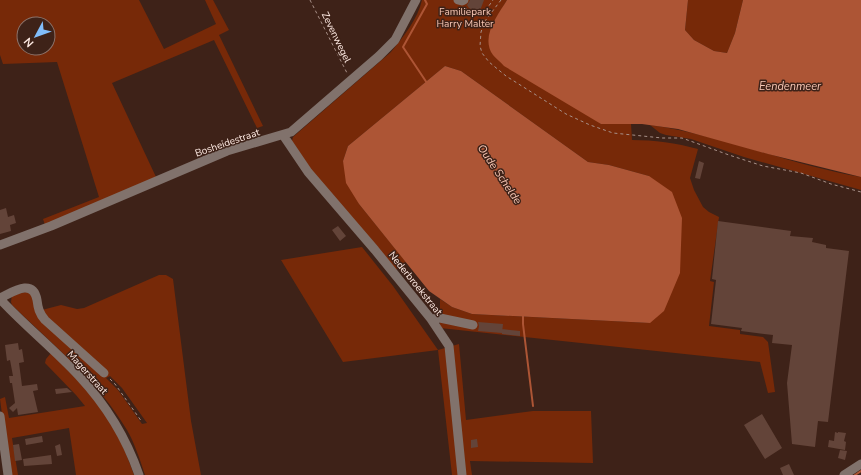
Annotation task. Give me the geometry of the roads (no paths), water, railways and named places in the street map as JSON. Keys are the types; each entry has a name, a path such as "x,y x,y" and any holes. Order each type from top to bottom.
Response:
{"street":[{"name":"Bosheidestraat","path":"0,245 52,226 227,151 291,132 379,56 395,40 416,0"},
{"name":"Nederbroekstraat","path":"283,135 308,172 375,250 431,319 449,346 462,475"},
{"name":"Magerstraat","path":"104,373 45,320 39,313 34,292 30,289 19,288 0,299 27,327 68,365 97,397 120,430 139,475"},
{"path":"431,319 440,318 473,325"},
{"path":"0,416 8,475"},
{"path":"844,475 861,464"}],"water":[{"name":"Eendenmeer","path":"507,0 688,0 685,30 694,40 714,51 727,53 735,33 743,0 861,0 861,177 768,154 678,129 642,124 601,124 504,66 493,55 488,41 489,34 495,19"},
{"path":"445,66 461,71 588,162 609,165 649,176 672,192 682,218 680,273 664,311 650,323 472,314 452,307 429,291 359,204 346,183 343,161 348,146"}],"waterway":[{"name":"Oude Schelde","path":"425,0 427,4 403,47 427,83"},
{"name":"Oude Schelde","path":"523,314 533,406"},
{"path":"855,475 861,471"}],"park label":[{"name":"Familiepark Harry Malter","path":"465,16"}]}
